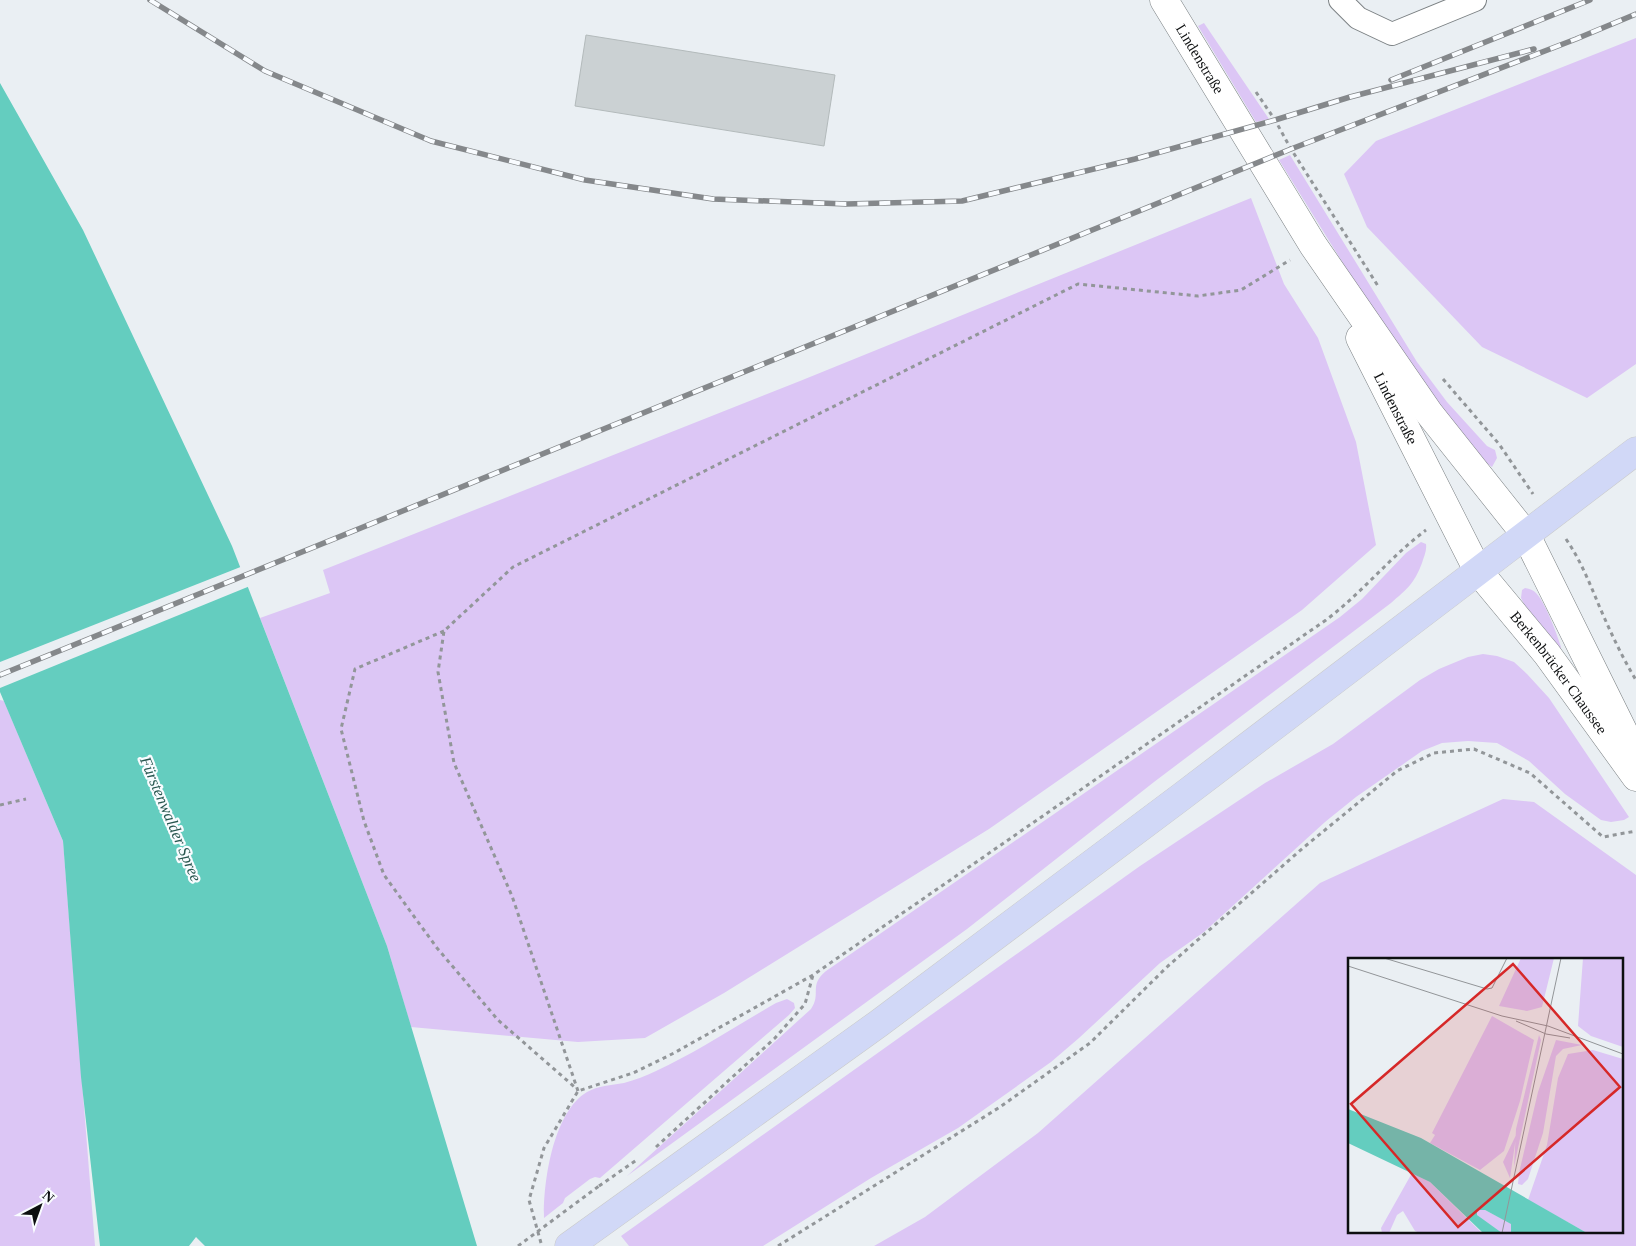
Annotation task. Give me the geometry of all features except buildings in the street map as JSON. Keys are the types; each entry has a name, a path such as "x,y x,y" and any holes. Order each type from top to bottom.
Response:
{"main road":[{"path":"569,1246 878,1024 1636,451"}],"street":[{"name":"Lindenstraße","path":"1164,0 1313,245 1429,413 1526,535"},
{"path":"1340,0 1358,18 1392,34 1475,0"},
{"name":"Lindenstraße","path":"1313,245 1478,571"},
{"name":"Berkenbrücker Chaussee","path":"1526,535 1636,757"},
{"name":"Berkenbrücker Chaussee","path":"1478,571 1547,654 1636,776"}],"path":[{"path":"1253,89 1275,120 1291,149 1383,293"},
{"path":"578,1091 498,1020 437,948 384,875 364,821 341,729 355,669 444,631 513,567 1078,284 1198,296 1241,290 1313,245"},
{"path":"1440,376 1499,444 1520,476"},
{"path":"542,1246 529,1200 544,1148 578,1091 632,1073 674,1053 813,975 1326,620 1358,594 1405,546 1424,531"},
{"path":"1571,547 1579,558 1607,624 1636,680"},
{"path":"444,631 438,672 454,763 512,896 578,1091"},
{"path":"778,1246 1000,1107 1090,1043 1168,966 1303,848 1397,771 1426,756 1434,753 1474,749 1530,773 1603,837 1636,831"},
{"path":"0,805 26,799"},
{"path":"655,1147 775,1038 805,1004 813,975"},
{"path":"518,1246 639,1158"}],"shaded area":[{"path":"1204,23 1269,119 1256,122 1198,26"},
{"path":"1636,38 1636,364 1587,398 1482,347 1367,227 1344,174 1376,141"},
{"path":"1290,155 1417,362 1447,402 1487,446 1495,450 1497,458 1492,467 1472,453 1372,310 1279,160"},
{"path":"1251,198 1284,284 1318,338 1356,442 1376,545 1302,610 989,829 724,993 645,1038 578,1042 411,1027 387,946 260,618 330,593 323,570 800,381"},
{"path":"1421,542 1426,544 1426,549 1419,570 1410,586 1391,603 1154,782 967,929 627,1176 811,1009 814,1003 816,985 826,971 1340,617 1362,599 1406,553"},
{"path":"1525,588 1535,592 1543,603 1557,634 1561,647 1560,650 1525,606 1521,598 1522,590"},
{"path":"1483,654 1497,656 1514,662 1549,698 1629,817 1624,820 1611,822 1601,820 1565,794 1529,761 1497,743 1468,741 1442,743 1422,751 1356,797 1325,822 1204,932 1160,963 1051,1062 958,1128 871,1178 763,1246 629,1246 621,1236 1140,866 1265,783 1333,744 1420,680 1439,669 1468,657"},
{"path":"0,700 4,701 63,841 95,1246 0,1246"},
{"path":"1503,799 1534,802 1636,875 1636,1246 874,1246 925,1217 1038,1133 1320,883"},
{"path":"787,999 794,1003 795,1008 789,1015 600,1178 590,1179 565,1198 563,1203 544,1218 548,1168 552,1149 558,1131 575,1102 591,1090 628,1082 671,1064 776,1003"}],"water":[{"name":"Fürstenwalder Spree","path":"0,83 83,230 232,546 387,946 477,1246 205,1246 196,1237 189,1246 100,1246 81,1077 63,841 0,692"}],"pier":[{"path":"243,566 250,586 0,688 0,662"}],"railway":[{"path":"150,0 265,71 431,141 585,180 713,199 846,204 962,201 1135,159 1350,97 1534,49"},
{"path":"1391,80 1590,0"},
{"path":"0,675 1291,149 1636,14"}]}
